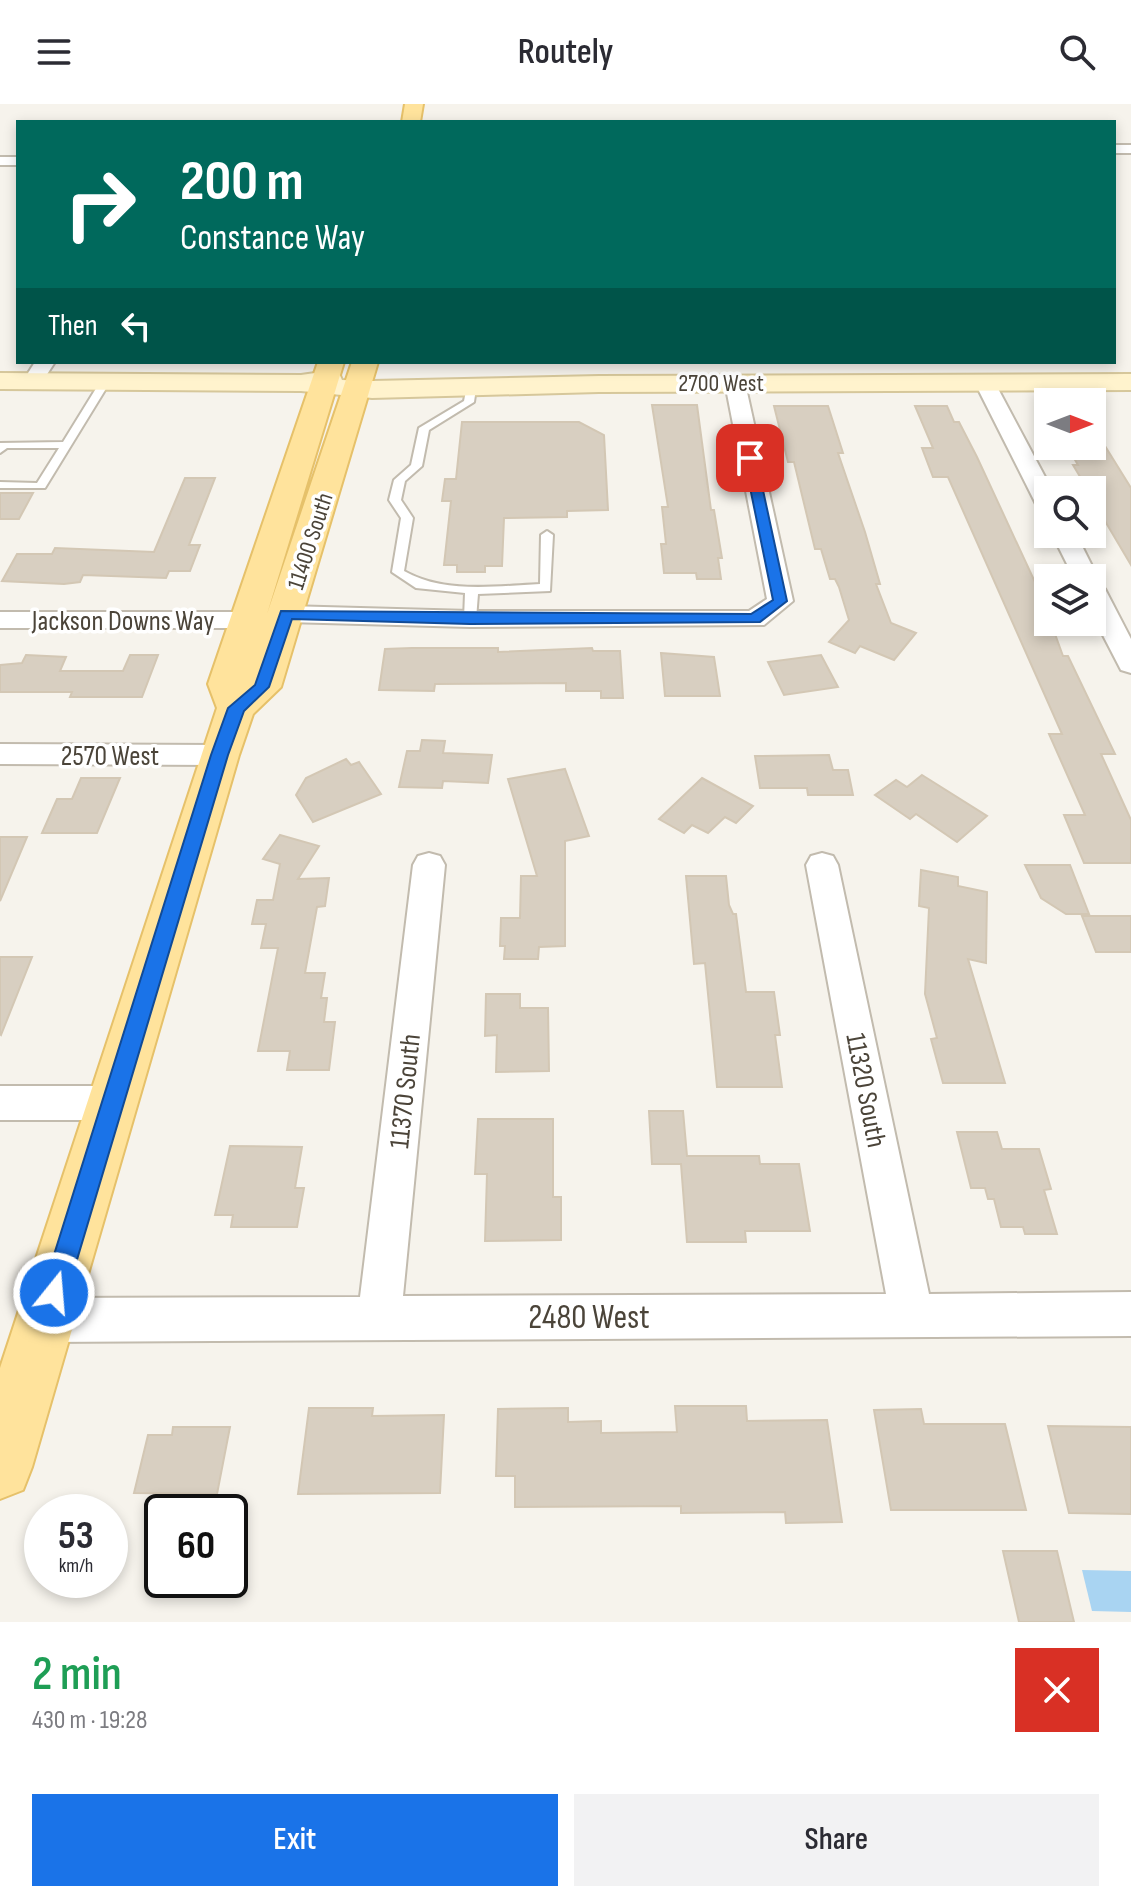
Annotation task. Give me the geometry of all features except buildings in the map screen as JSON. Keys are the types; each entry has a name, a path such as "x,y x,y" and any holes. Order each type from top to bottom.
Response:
{"main road":[{"name":"2700 West","path":"0,381 39,372 105,382 362,376 572,379 599,384"},
{"name":"2700 West","path":"362,376 471,388 568,388 599,384 1131,382"},
{"name":"11400 South","path":"0,1467 219,755 236,708 262,687 362,376"},
{"name":"11400 South","path":"236,708 227,684 320,378"}],"street":[{"path":"287,614 470,619 755,619 780,601 735,383"},
{"path":"985,383 1034,477"},
{"path":"1106,616 1131,664"},
{"name":"Jackson Downs Way","path":"0,620 247,620"},
{"name":"2570 West","path":"0,754 219,755"},
{"name":"11370 South","path":"379,1318 429,865"},
{"name":"11320 South","path":"822,865 912,1315"},
{"path":"0,1103 113,1103"},
{"name":"2480 West","path":"46,1320 1131,1314"}],"lane":[{"path":"0,485 41,486 105,382"},
{"path":"471,388 469,402 459,411 424,428 416,466 400,480 395,500 407,518 398,572 420,585 472,590 546,588 547,535"},
{"path":"0,450 4,445 66,445"},
{"path":"470,619 472,590"}],"water":[{"path":"1082,1570 1131,1571 1131,1612 1092,1611"}],"route":[{"path":"54,1293 219,755 236,708 262,687 287,614 470,619 755,619 780,601 750,458"}]}
